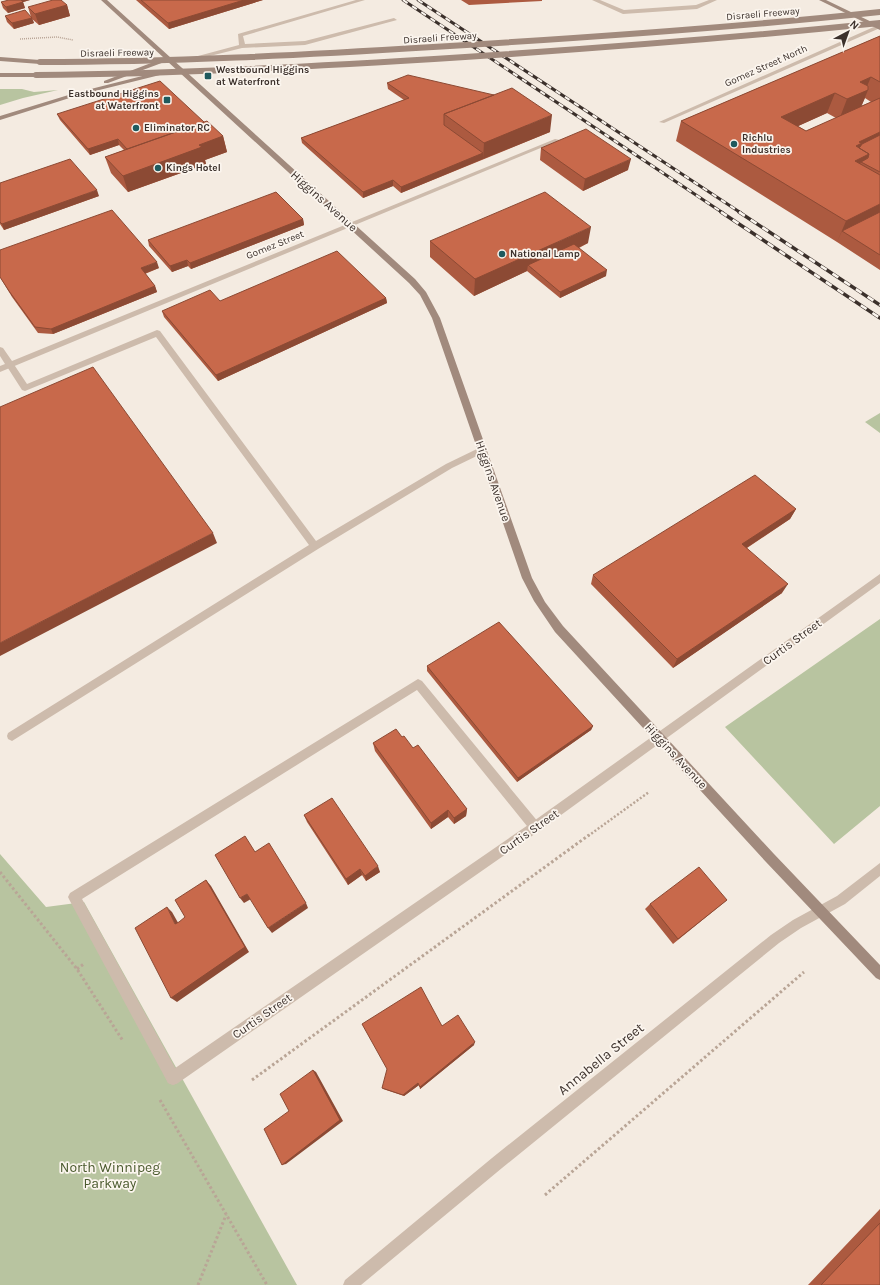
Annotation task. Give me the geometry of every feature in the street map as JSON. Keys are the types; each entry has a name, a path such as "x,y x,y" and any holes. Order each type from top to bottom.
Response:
{"main road":[{"name":"Higgins Avenue","path":"104,0 412,281 423,294 430,304 518,555 534,594 560,629 880,974"},
{"path":"822,0 879,26"},
{"name":"Disraeli Freeway","path":"0,59 40,62 112,63 369,51 610,36 807,20 880,12"},
{"name":"Disraeli Freeway","path":"0,75 120,75 374,63 614,47 879,26"},
{"path":"77,94 142,67 168,59"},
{"path":"0,118 77,94 153,76 176,66"}],"street":[{"path":"242,46 240,35 362,0"},
{"path":"595,0 623,12 698,7 714,0"},
{"path":"176,66 242,46 305,44 394,20"},
{"name":"Gomez Street North","path":"662,122 879,26"},
{"name":"Gomez Street","path":"0,369 557,140"},
{"path":"0,350 25,388 157,333 316,546"},
{"path":"12,736 316,546 444,469 482,450"},
{"name":"Curtis Street","path":"535,828 418,684 74,897 173,1078 535,828 880,578"},
{"name":"Annabella Street","path":"350,1285 497,1163 769,944 798,924 841,900 880,869"}],"path":[{"path":"252,1080 649,792"},
{"path":"0,872 77,969 126,1046"},
{"path":"545,1195 804,972"},
{"path":"159,1097 267,1285"},
{"path":"198,1285 226,1214"}],"green space":[{"path":"0,89 22,89 34,92 58,90 0,105"},
{"path":"880,413 880,433 865,422"},
{"path":"880,619 880,806 834,844 725,727"},
{"name":"North Winnipeg Parkway","path":"0,854 46,907 84,902 297,1285 0,1285"}],"building":[{"path":"21,0 23,2 6,7 1,2"},
{"path":"53,0 61,0 67,5 35,14 28,7"},
{"path":"141,0 244,0 168,23"},
{"path":"25,10 32,18 12,23 5,16"},
{"name":"Richlu Industries","path":"880,36 880,82 871,77 860,82 868,86 868,90 847,99 835,93 781,117 806,131 880,98 880,132 859,142 862,143 856,146 869,154 855,161 880,175 880,204 846,221 681,121"},
{"path":"408,75 494,95 444,114 444,125 483,153 401,187 393,180 363,192 301,138 409,98 387,83"},
{"name":"Eliminator RC","path":"160,81 204,122 127,149 118,139 88,149 57,114"},
{"path":"512,88 552,115 484,143 444,114"},
{"path":"207,121 223,136 199,145 202,147 123,176 105,157"},
{"path":"586,129 631,159 585,179 541,148"},
{"path":"880,135 880,172 861,162 868,158 869,154 859,148 862,144"},
{"path":"70,159 97,190 2,224 0,222 0,183"},
{"path":"276,192 303,219 190,263 187,260 170,266 148,240"},
{"name":"National Lamp","path":"545,192 591,227 475,279 430,241"},
{"path":"112,210 157,262 141,268 155,286 51,329 35,327 0,277 0,250"},
{"path":"880,212 880,255 842,231"},
{"path":"574,244 607,270 560,292 528,265"},
{"path":"337,251 386,298 216,375 162,311 210,290 220,301"},
{"path":"93,367 213,533 0,643 0,407"},
{"path":"755,475 796,509 742,544 788,584 677,659 593,575"},
{"path":"499,622 593,726 518,778 427,666"},
{"path":"396,729 402,737 404,736 413,748 418,745 467,809 454,818 448,810 431,823 373,743"},
{"path":"332,798 378,866 365,876 360,869 346,879 304,815"},
{"path":"245,836 255,852 269,843 306,903 268,928 247,894 240,898 215,855"},
{"path":"699,867 727,900 678,939 650,904"},
{"path":"206,880 245,947 171,998 135,928 167,907 175,924 179,922 185,917 175,900"},
{"path":"421,987 442,1026 458,1015 475,1042 420,1087 418,1083 403,1095 382,1088 387,1069 362,1024"},
{"path":"313,1070 340,1120 282,1165 264,1129 289,1111 280,1094"},
{"path":"880,1223 880,1285 821,1285"}],"railway":[{"path":"403,0 723,213"},
{"path":"418,0 741,213"},
{"path":"721,212 880,318"},
{"path":"739,212 880,305"}],"place":[{"name":"Westbound Higgins at Waterfront","path":"208,76"},
{"name":"Eastbound Higgins at Waterfront","path":"167,100"},
{"name":"Eliminator RC","path":"136,128"},
{"name":"Richlu Industries","path":"734,144"},
{"name":"Kings Hotel","path":"158,168"},
{"name":"National Lamp","path":"502,254"}]}
